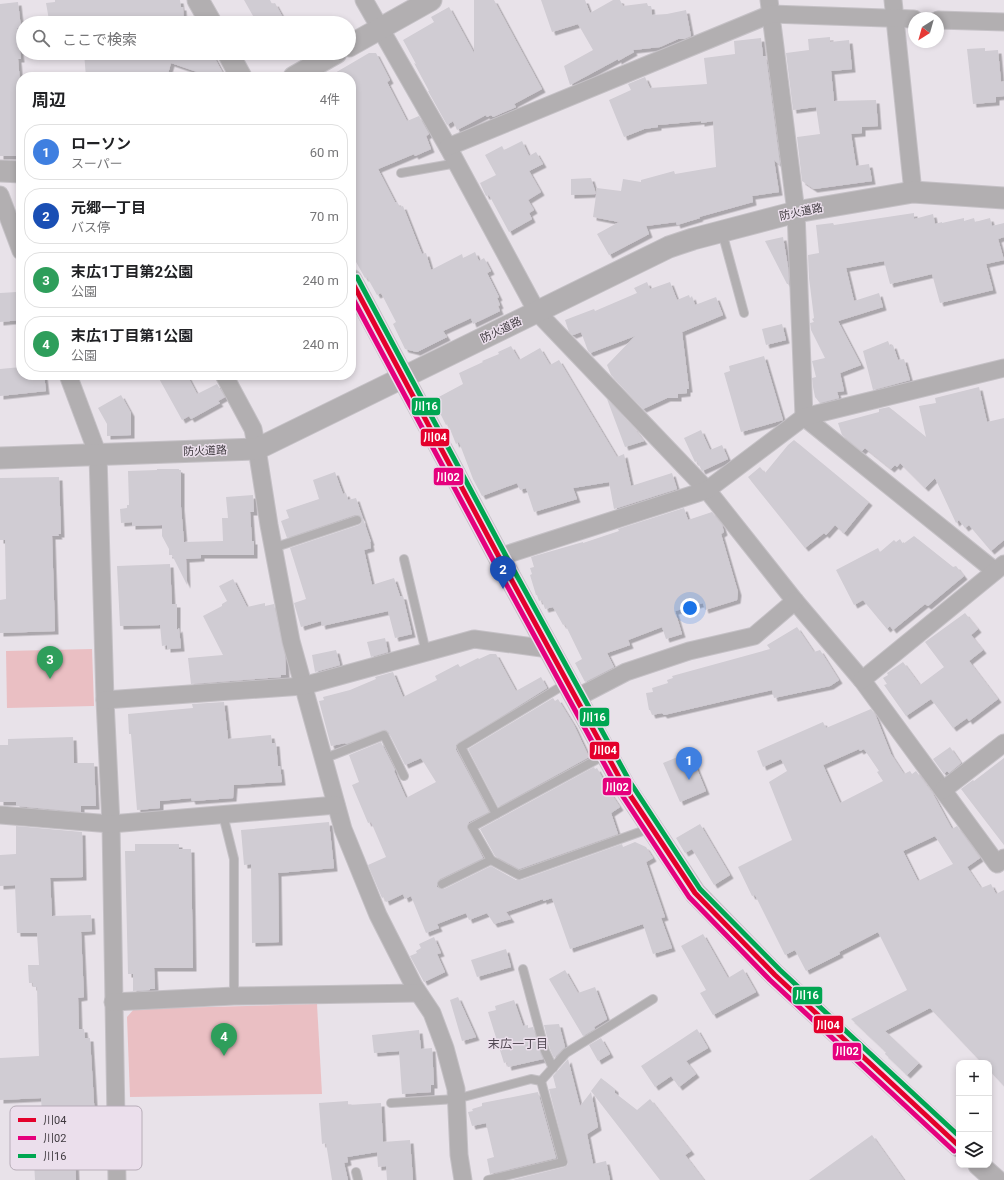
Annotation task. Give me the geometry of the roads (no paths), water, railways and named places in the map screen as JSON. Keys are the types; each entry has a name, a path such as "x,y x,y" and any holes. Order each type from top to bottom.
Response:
{"street":[{"path":"198,0 207,16"},
{"path":"364,0 457,163 537,312 707,490 795,601 862,680 997,864 1004,858"},
{"path":"356,42 431,0"},
{"path":"893,0 912,192"},
{"path":"448,147 770,7 908,19"},
{"path":"770,7 796,212 804,418"},
{"path":"944,20 1004,22"},
{"path":"232,60 238,72"},
{"path":"303,72 324,60"},
{"path":"0,171 16,172"},
{"name":"防火道路","path":"0,458 257,449 669,247 721,231 796,212 912,192 1004,198"},
{"path":"0,195 16,238"},
{"path":"356,289 606,754 624,786 695,893 775,975 956,1143"},
{"path":"499,557 707,490 804,418 1004,368"},
{"path":"70,380 98,455 105,700 111,824 115,1106"},
{"path":"227,380 252,429 257,449 273,548 291,641 343,829 378,915 418,993 432,1013 445,1048 456,1089 459,1155 463,1180"},
{"path":"804,418 1000,567 862,680"},
{"path":"572,690 689,651 754,636 795,601"},
{"path":"105,700 303,686 474,639 549,649"},
{"path":"943,790 1004,743"},
{"path":"0,815 111,824 336,805"},
{"path":"113,1002 234,996 418,993"},
{"path":"982,1168 996,1180"},
{"path":"117,1170 117,1180"}],"lane":[{"path":"401,173 457,163"},
{"path":"721,231 744,313"},
{"path":"273,548 357,520"},
{"path":"404,559 426,652"},
{"path":"496,814 461,747 572,690"},
{"path":"323,759 384,735 404,776"},
{"path":"606,754 472,827 491,860 519,874 652,828"},
{"path":"224,815 234,858 234,996"},
{"path":"442,884 491,860"},
{"path":"523,969 545,1051 552,1068"},
{"path":"541,1081 566,1054 653,999"},
{"path":"391,1103 456,1099 531,1079 541,1081"},
{"path":"488,1180 562,1162 541,1081"}],"place":[{"name":"元郷一丁目","path":"503,589"},
{"name":"末広1丁目第2公園","path":"50,679"},
{"name":"ローソン","path":"689,780"},
{"name":"末広1丁目第1公園","path":"224,1056"}],"district":[{"name":"末広一丁目","path":"518,1044"}]}
